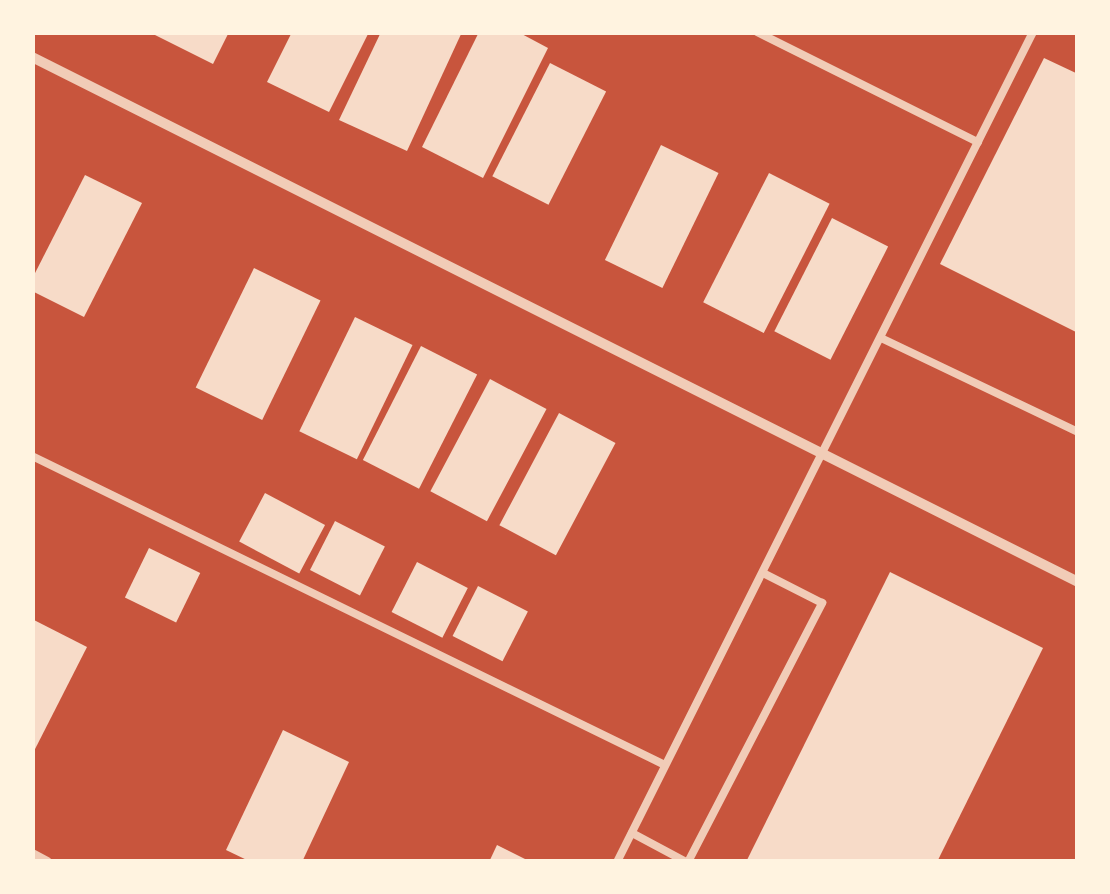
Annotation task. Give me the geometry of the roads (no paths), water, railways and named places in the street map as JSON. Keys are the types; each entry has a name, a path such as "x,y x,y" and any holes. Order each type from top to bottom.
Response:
{"street":[{"path":"32,58 1078,582"},
{"path":"32,854 47,862"}],"lane":[{"path":"757,32 978,142"},
{"path":"618,862 1033,32"},
{"path":"881,338 1078,432"},
{"path":"32,456 665,765"},
{"path":"632,833 687,862 822,603 763,573"}]}
